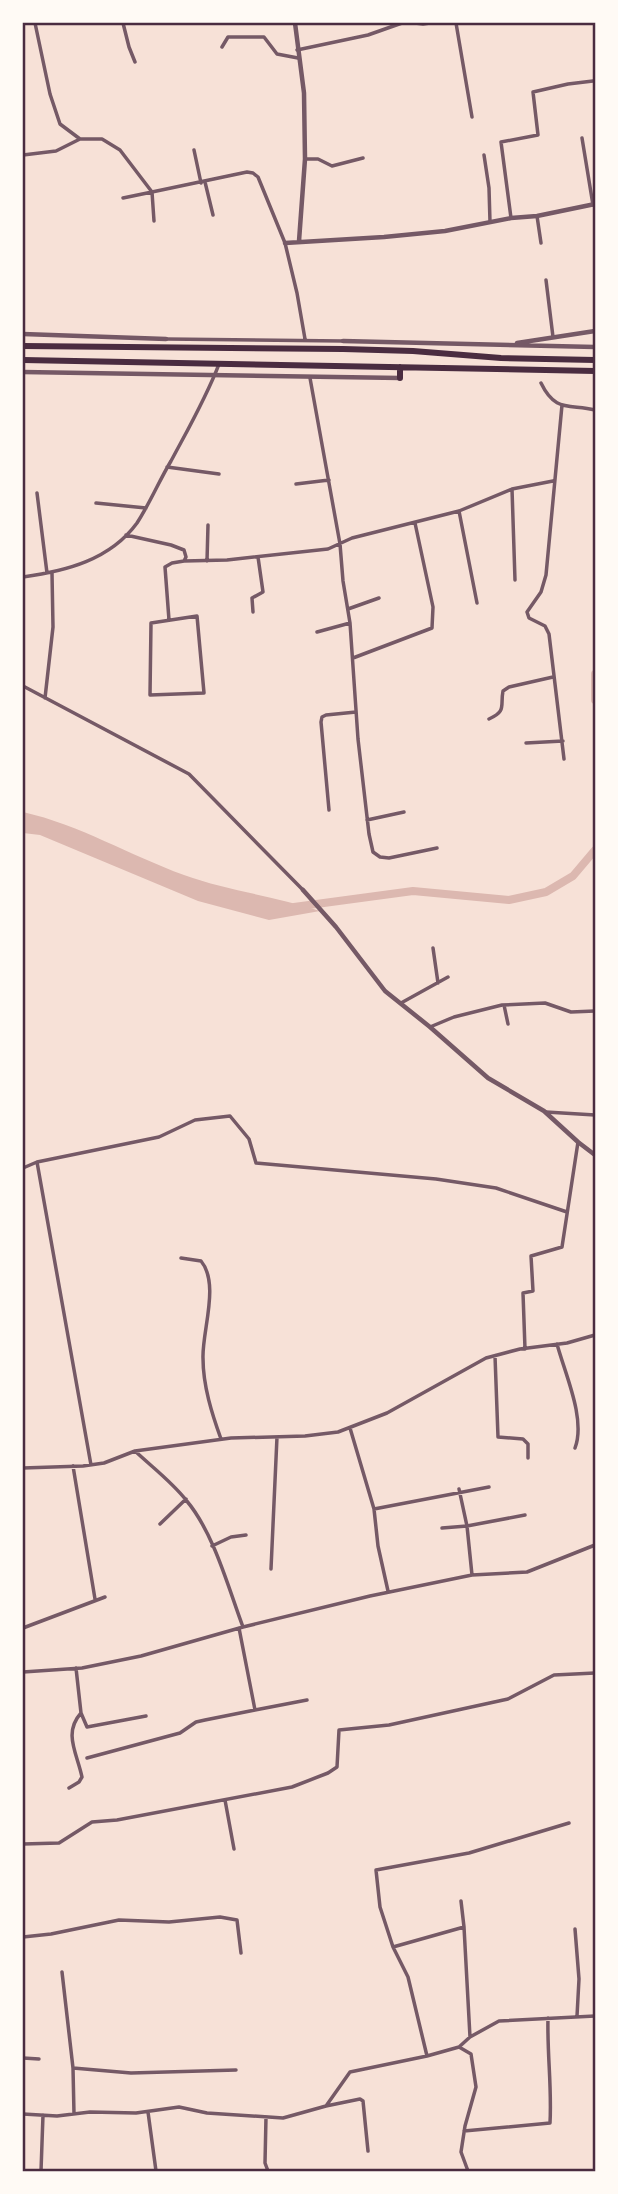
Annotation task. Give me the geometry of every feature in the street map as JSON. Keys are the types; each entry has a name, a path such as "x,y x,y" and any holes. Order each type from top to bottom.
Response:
{"highway":[{"path":"23,346 343,345 501,358 595,359"},
{"path":"110,362 111,347"},
{"path":"23,360 595,371"},
{"path":"400,367 400,378"}],"street":[{"path":"36,23 50,94 60,124 80,139"},
{"path":"123,23 128,47 135,62"},
{"path":"295,23 304,93 305,159 299,242"},
{"path":"297,50 368,35 402,23"},
{"path":"415,23 430,23"},
{"path":"456,23 472,117"},
{"path":"222,47 228,37 264,37 277,54 298,58"},
{"path":"511,218 501,142 538,135 533,92 593,81"},
{"path":"285,243 432,232 594,205 582,138"},
{"path":"23,155 56,151 80,139 102,139 120,150 152,192 154,221"},
{"path":"194,150 213,215"},
{"path":"484,155 490,222"},
{"path":"305,159 318,159 332,166 363,158"},
{"path":"123,198 247,172 253,173 258,177 285,243 305,340"},
{"path":"537,216 541,243"},
{"path":"546,280 553,337"},
{"path":"504,345 595,331"},
{"path":"23,334 305,340 343,345 595,347"},
{"path":"23,577 79,565 109,550 126,536 146,508 198,412 219,364"},
{"path":"23,372 400,378"},
{"path":"310,378 340,544 351,623 356,712 373,852 380,858 389,858 437,848"},
{"path":"541,383 553,402 595,410"},
{"path":"562,405 544,583 527,612 529,618 547,629 564,759"},
{"path":"167,467 219,474"},
{"path":"296,484 329,481"},
{"path":"169,620 165,567 172,563 328,549 352,538 459,511 512,489 553,481"},
{"path":"512,489 514,580"},
{"path":"37,493 50,573 53,627 45,698"},
{"path":"96,503 146,508"},
{"path":"459,511 477,603"},
{"path":"353,657 432,628 433,607 415,523"},
{"path":"207,561 208,525"},
{"path":"126,536 184,550 184,561"},
{"path":"253,612 252,598 263,592 258,557"},
{"path":"348,609 379,598"},
{"path":"197,616 204,692 150,695 151,623 169,620 197,616"},
{"path":"317,632 351,623"},
{"path":"489,719 502,710 503,691 509,687 553,677"},
{"path":"23,686 189,774 303,890 336,927 384,991 488,1078 544,1111 595,1155"},
{"path":"329,810 322,717 356,712"},
{"path":"526,743 563,741"},
{"path":"367,820 404,812"},
{"path":"433,948 438,983"},
{"path":"401,1003 448,976"},
{"path":"430,1027 454,1017 504,1005 545,1003 571,1012 595,1011"},
{"path":"504,1005 508,1024"},
{"path":"544,1111 595,1115"},
{"path":"23,1168 37,1162 159,1137 195,1120 230,1116 249,1139 256,1163 436,1179 496,1188 567,1212"},
{"path":"525,1349 523,1293 533,1291 531,1256 562,1247 578,1142"},
{"path":"37,1162 91,1465"},
{"path":"181,1258 201,1261 208,1269 209,1309 202,1358 211,1409 221,1439"},
{"path":"23,1468 91,1465 135,1451 221,1439 338,1432 387,1413 486,1359 595,1335"},
{"path":"557,1344 578,1418 579,1434 575,1448"},
{"path":"495,1356 498,1437 523,1439 528,1444 528,1458"},
{"path":"350,1428 374,1509 378,1546 388,1591"},
{"path":"271,1569 277,1437"},
{"path":"135,1451 186,1499 199,1518 212,1546 241,1628 255,1710"},
{"path":"73,1466 95,1600"},
{"path":"374,1509 489,1487"},
{"path":"460,1492 472,1575"},
{"path":"160,1524 186,1499"},
{"path":"442,1528 467,1527 525,1515"},
{"path":"212,1546 231,1537 246,1535"},
{"path":"23,1672 76,1668 141,1656 388,1591 472,1575 527,1572 595,1545"},
{"path":"23,1628 105,1597"},
{"path":"76,1668 81,1713 87,1727 146,1716"},
{"path":"23,1844 59,1843 92,1822 117,1820 292,1787 337,1767 339,1730 388,1725 508,1699 554,1675 595,1673"},
{"path":"87,1758 180,1733 196,1722 307,1700"},
{"path":"69,1788 82,1777 72,1734 74,1721 81,1713"},
{"path":"225,1800 234,1849"},
{"path":"427,2056 408,1977 393,1947 380,1907 376,1870 469,1853 569,1823"},
{"path":"461,1901 470,2037"},
{"path":"23,1937 119,1920 169,1922 220,1917 237,1920 241,1953"},
{"path":"393,1947 464,1927"},
{"path":"575,1929 579,1979 578,2017"},
{"path":"62,1972 73,2068 74,2114"},
{"path":"326,2106 350,2072 459,2047 470,2037 499,2021 595,2016"},
{"path":"464,2131 550,2123 548,2018"},
{"path":"459,2047 471,2054 476,2087 461,2152 468,2171"},
{"path":"23,2058 39,2059"},
{"path":"73,2068 131,2073 236,2070"},
{"path":"23,2114 148,2112 179,2107 207,2113 283,2118 360,2099 363,2101 368,2151"},
{"path":"148,2112 156,2171"},
{"path":"41,2171 43,2115"},
{"path":"266,2118 265,2163 268,2171"}],"shaded area":[{"path":"23,812 84,832 184,875 320,911 269,920 198,901 40,835 23,833"}],"waterway":[{"path":"595,674 595,700"},
{"path":"294,907 413,891 509,900 546,892 573,876 595,850"}]}
